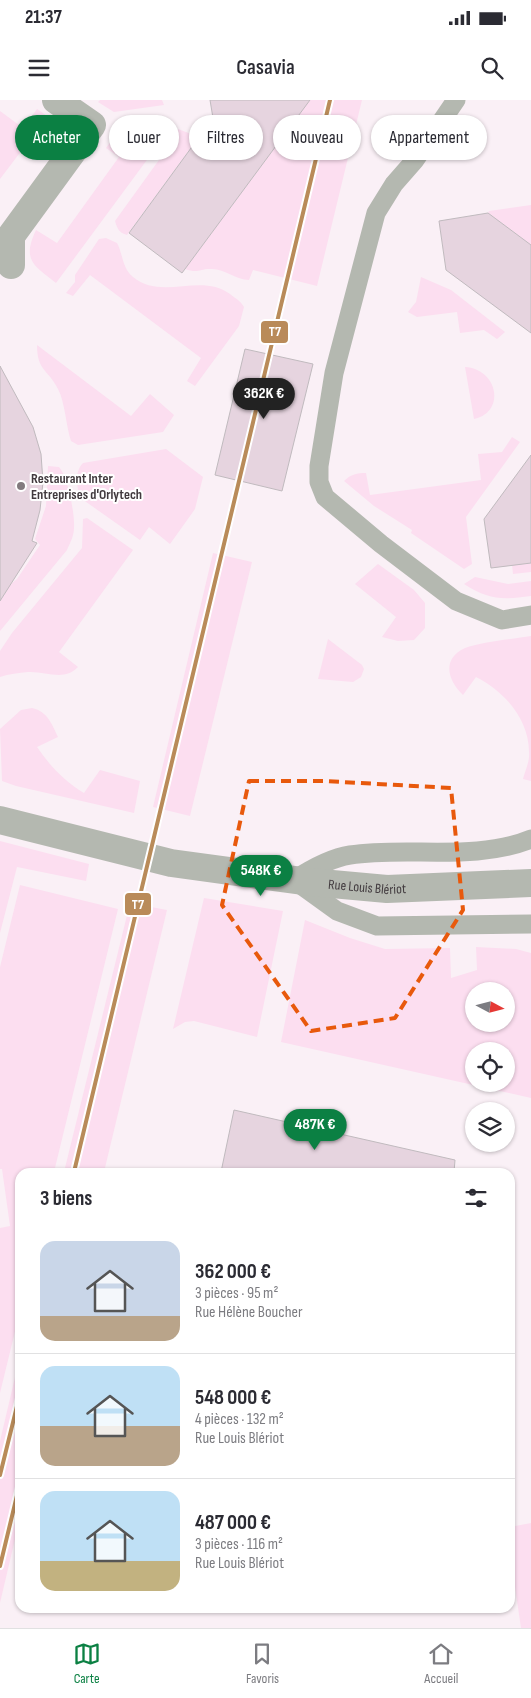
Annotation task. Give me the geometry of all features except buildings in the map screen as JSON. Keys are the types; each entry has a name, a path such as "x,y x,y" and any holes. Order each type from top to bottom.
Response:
{"street":[{"path":"13,270 12,236 92,125 56,100"},
{"name":"Rue Louis Blériot","path":"0,820 170,863 294,880 387,889 531,883"}],"lane":[{"path":"456,100 415,160 394,184 376,214 334,373 319,466 319,482 325,497 381,544 456,601 502,620 531,615"},
{"path":"531,839 520,843 480,849 349,855 316,866 294,880 337,911 377,926 531,924"}],"highlighted area":[{"path":"249,781 324,781 451,788 463,910 395,1018 311,1031 222,905"}],"shaded area":[{"path":"100,100 162,100 164,105 114,112 98,102"},
{"path":"300,100 362,100 358,115 299,115 302,111"},
{"path":"37,109 45,115 33,115"},
{"path":"0,111 15,122 15,159 0,179"},
{"path":"179,129 189,133 189,151 127,235 120,232 115,221 159,160 179,160"},
{"path":"273,150 273,160 347,160 317,286 253,270 249,280 244,280 217,269 193,271 185,269"},
{"path":"117,160 147,160 56,283 32,261 30,248 36,230 57,243"},
{"path":"531,205 531,245 488,213 489,211"},
{"path":"106,238 117,243 129,273 144,284 156,287 207,285 219,288 230,294 244,307 239,326 195,386 187,381 201,358 90,275 73,296 66,293 75,282 75,275 99,239"},
{"path":"421,277 451,290 505,332 497,339 484,330 460,333 457,312 417,317 408,312 416,302"},
{"path":"37,345 131,416 150,394 174,415 163,432 78,445 71,441 60,394 54,382 41,365 37,354"},
{"path":"465,367 485,375 491,382 494,391 494,400 491,408 484,415 474,419"},
{"path":"512,437 520,442 466,517 472,564 464,569 411,533 412,530 374,506 344,481 354,474 366,473 370,495 481,480 478,454 502,452"},
{"path":"166,449 203,477 195,509 170,544 149,527 140,540 82,499 78,490 77,476 83,463"},
{"path":"48,466 59,467 65,479 73,514 73,537 67,550 0,631 0,593 17,579 40,545 35,539 46,506"},
{"path":"87,518 133,550 59,652 78,667 67,674 61,675 28,672 0,677 0,651 12,633 82,548 83,519"},
{"path":"213,553 252,562 190,816 153,807"},
{"path":"531,563 531,572 513,574 512,565"},
{"path":"378,564 414,590 425,603 425,628 414,640 398,641 382,637 396,617 355,584"},
{"path":"475,577 508,584 531,581 531,596 496,598 489,596 464,584"},
{"path":"531,636 531,781 523,779 529,759 528,740 520,717 513,707 496,690 476,677 463,695 454,683 449,670 452,658 465,648 488,642"},
{"path":"328,639 362,665 364,669 361,677 353,682 318,679"},
{"path":"32,708 45,715 58,737 37,747 58,773 84,793 100,770 140,781 134,813 16,786 2,781 0,729 21,710"},
{"path":"0,841 89,864 86,881 17,867 0,933"},
{"path":"20,885 118,909 55,1168 15,1168 15,1332 0,1393 0,1228 10,1226 2,1169 0,1169 0,967"},
{"path":"204,898 283,911 257,1037 194,1021 185,1022 173,1029"},
{"path":"130,903 167,910 105,1168 65,1168"},
{"path":"305,920 350,938 385,949 450,948 451,978 477,970 476,947 516,949 531,953 531,1098 504,1092 515,1092 515,1042 465,1042 465,1083 281,1042"},
{"path":"15,1377 15,1539 0,1603 0,1441"},
{"path":"531,1523 531,1628 521,1628 515,1587 515,1526"}],"transit line":[{"name":"T7","path":"75,1168 330,100"},
{"name":"T7","path":"0,1475 15,1414"},
{"name":"T7","path":"0,1566 15,1504"}],"place":[{"name":"Restaurant Inter Entreprises d'Orlytech","path":"21,486"}]}
